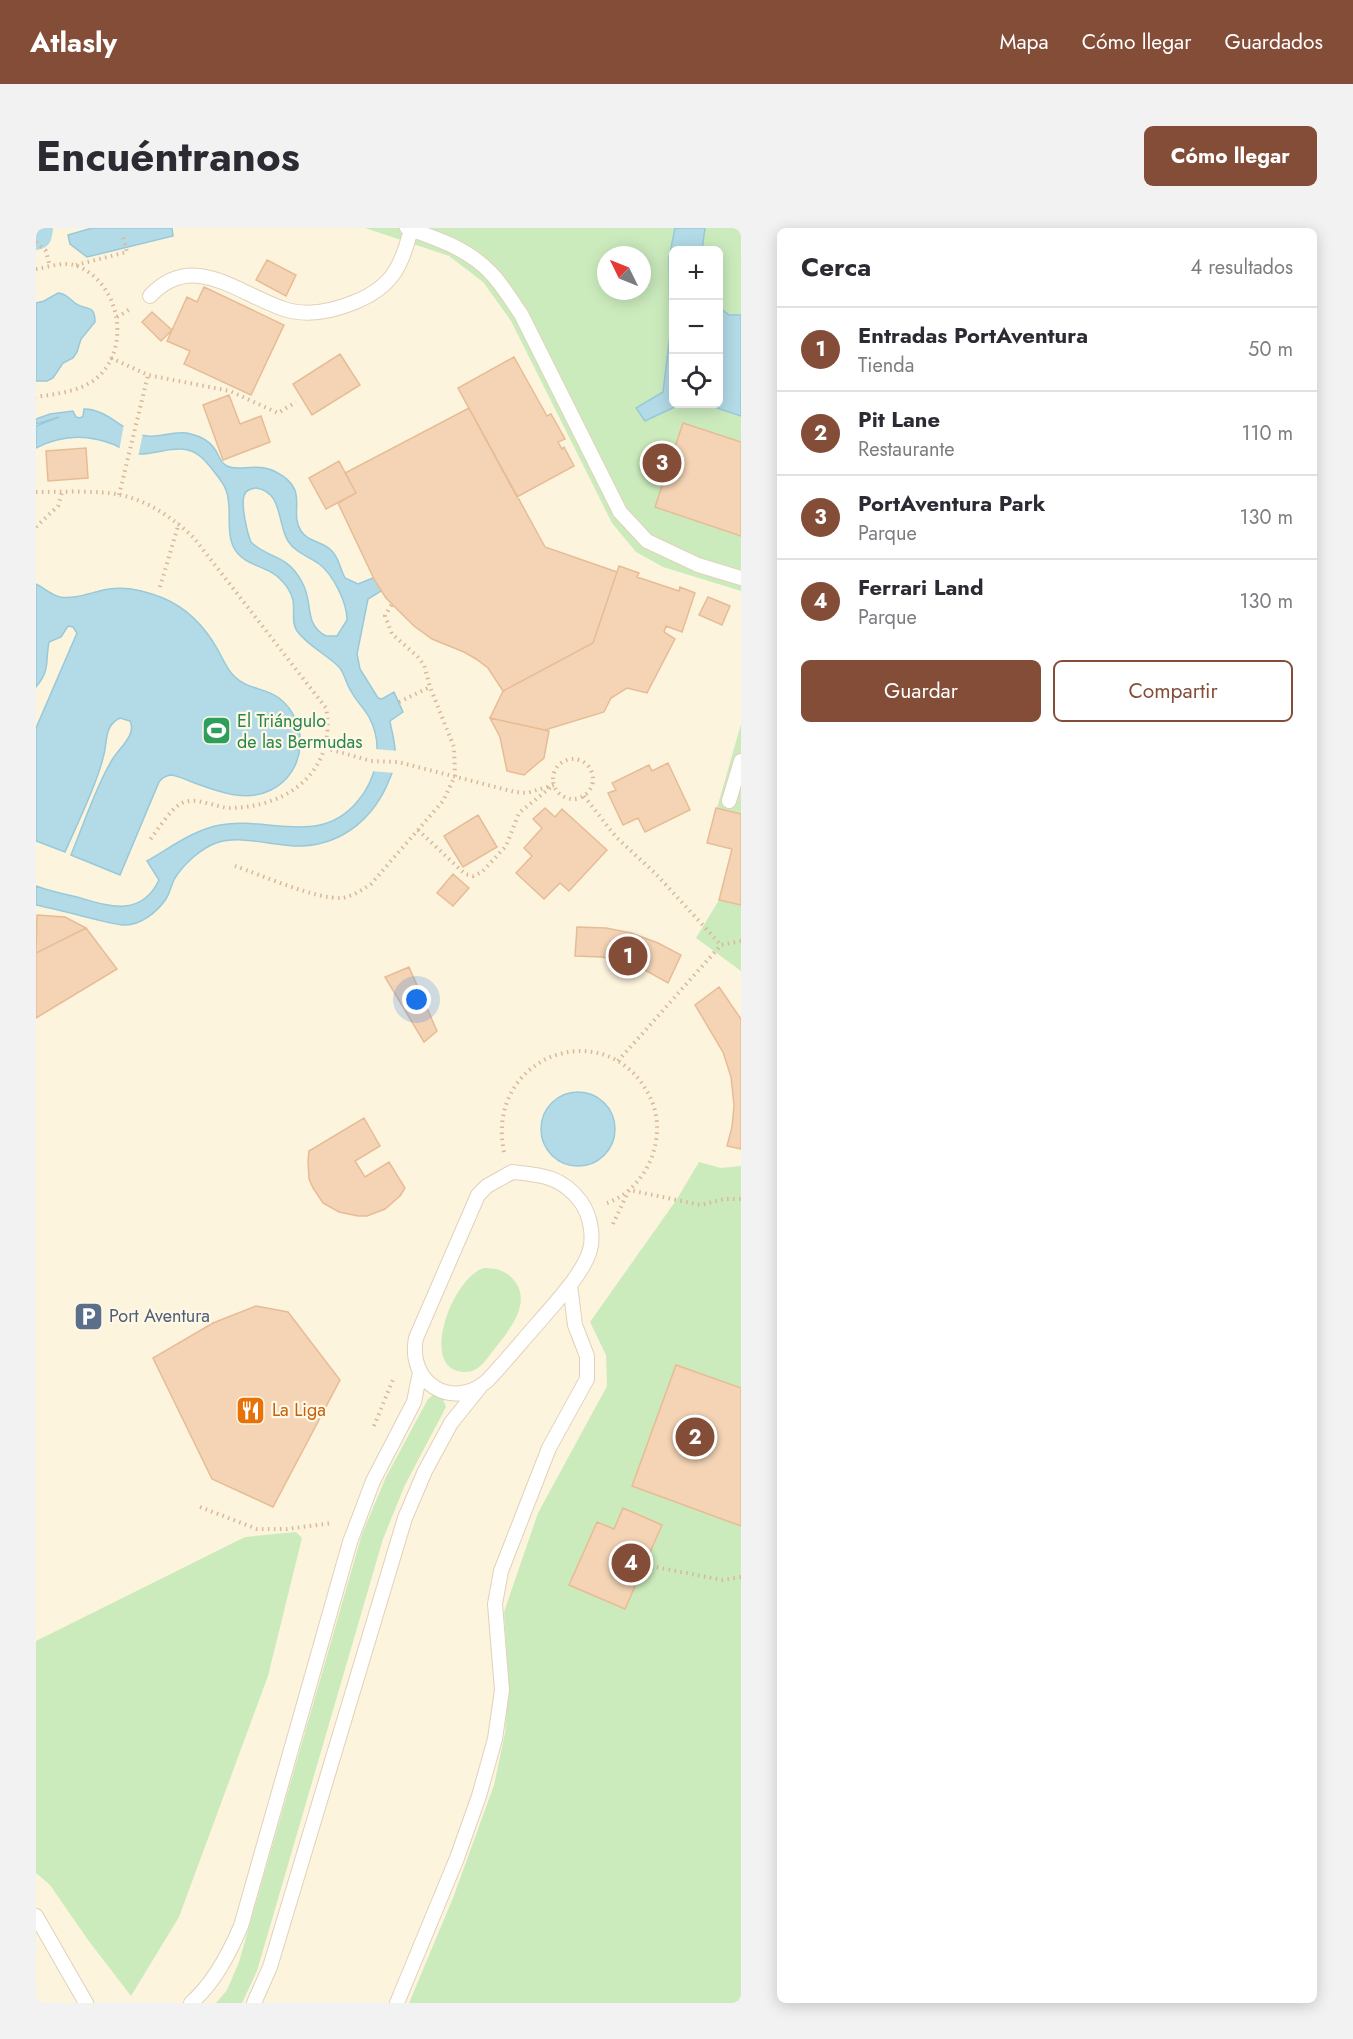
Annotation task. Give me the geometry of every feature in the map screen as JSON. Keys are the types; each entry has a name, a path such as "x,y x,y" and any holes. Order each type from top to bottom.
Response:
{"lane":[{"path":"150,296 157,288 177,277 199,276 218,280 285,310 316,313 336,310 370,296 388,282 399,267 405,253 409,229 456,247 491,273 521,314 620,512 647,541 698,565 741,578"},
{"path":"729,801 740,765"},
{"path":"254,2003 270,1967 405,1518 425,1471 451,1423 570,1285 589,1252 591,1231 586,1210 569,1189 552,1179 535,1173 512,1172 487,1186 478,1195 416,1338 415,1356 420,1372 431,1385 447,1393 464,1393 480,1387"},
{"path":"397,2003 457,1858 479,1796 495,1739 502,1690 495,1604 501,1571 549,1448 587,1379 587,1356 575,1325 570,1285"},
{"path":"191,2003 213,1978 231,1950 240,1926 350,1542 373,1482 414,1402 420,1372"},
{"path":"36,1916 86,2003"}],"path":[{"path":"36,269 64,264 75,265 127,252 123,237"},
{"path":"36,242 46,251 50,267"},
{"path":"36,397 81,388 95,380 111,358 116,345 117,317 113,304 98,280 75,265"},
{"path":"111,358 148,375 230,391 278,412 296,402"},
{"path":"119,495 148,375"},
{"path":"36,492 119,495 134,499 179,523 194,538 326,708 328,728 325,748 310,775 287,794 255,807 228,808 194,801 183,802 176,807 149,841"},
{"path":"36,527 58,506 62,492"},
{"path":"160,587 179,523"},
{"path":"235,866 324,897 343,898 358,893 371,884 443,801 455,776 454,747 430,687 424,665 392,634 386,623 385,616 392,604"},
{"path":"399,702 430,687"},
{"path":"325,748 371,761 398,762 515,792 527,793 554,785"},
{"path":"580,759 588,764 593,781 590,790 584,796 575,799 566,798 558,793 553,776 562,761 580,759"},
{"path":"418,830 465,874 473,876 482,872 506,846 519,813 554,785"},
{"path":"584,796 616,837 656,874 721,945"},
{"path":"618,1061 721,945 741,941"},
{"path":"512,1172 504,1155 501,1118 507,1099 516,1083 529,1069 545,1059 563,1053 582,1051 601,1054 618,1061 645,1087 654,1104 657,1142 652,1160 629,1190 613,1201 586,1210"},
{"path":"629,1190 701,1205 724,1199 741,1199"},
{"path":"611,1227 629,1190"},
{"path":"200,1507 257,1529 332,1523"},
{"path":"645,1565 722,1580 741,1577"}],"green space":[{"path":"365,228 741,228 741,591 663,567 636,552 612,523 511,321 483,282 449,256"},
{"path":"741,724 741,971 696,938 719,900 732,849 707,843"},
{"path":"699,1162 721,1168 741,1166 741,2003 409,2003 453,1898 494,1785 505,1733 509,1684 504,1612 538,1513 607,1386 606,1355 590,1322 677,1199"},
{"path":"484,1268 500,1270 513,1279 519,1288 520,1306 513,1324 486,1360 475,1370 465,1372 451,1368 443,1357 441,1341 444,1323 461,1288 472,1275"},
{"path":"433,1395 442,1397 446,1407 405,1485 383,1539 257,1971 242,2003 216,2003 227,1990 239,1962 362,1534 386,1477 428,1399"},
{"path":"296,1532 302,1538 268,1676 179,1917 131,1996 50,1885 36,1873 36,1641 245,1537"}],"water":[{"path":"92,228 172,228 173,236 87,257 70,244 68,235"},
{"path":"675,228 705,228 703,246 671,246"},
{"path":"58,293 91,310 95,316 95,322 81,339 73,358 63,363 53,378 47,381 36,381 36,303"},
{"path":"723,310 729,315 741,315 741,416 717,408 723,408"},
{"path":"669,343 669,408 673,408 645,421 636,408 663,392"},
{"path":"84,409 100,412 141,435 185,433 194,435 212,445 227,466 232,468 255,467 276,472 287,479 296,493 297,516 301,531 334,553 345,578 358,584 388,572 394,583 368,599 357,654 360,669 378,698 382,699 394,692 403,712 390,721 395,751 394,765 384,792 376,805 356,826 344,834 317,844 291,846 248,840 216,843 198,853 183,867 158,909 137,923 125,925 36,905 36,886 112,906 133,904 143,900 152,892 159,880 147,861 200,831 210,827 238,823 310,827 342,816 364,793 374,772 377,750 374,728 353,695 341,670 306,641 295,628 293,600 286,585 277,576 244,559 234,548 230,534 226,490 207,463 194,452 187,450 136,454 105,441 85,438 55,440 36,448 36,426 59,417 36,424 36,419 50,414 73,411 76,417 83,416","holes":["256,488 265,491 275,502 288,541 298,551 324,568 338,589 345,605 347,620 337,636 326,636 314,625 306,590 290,566 251,542 243,506 244,496 247,491"]},
{"name":"El Triángulo de las Bermudas","path":"36,584 54,595 66,598 116,588 136,590 163,598 180,607 195,619 207,634 235,677 245,684 274,695 289,708 300,733 298,759 292,771 283,782 271,790 252,796 221,792 173,775 164,777 159,782 120,875 71,855 101,782 131,731 130,721 120,718 108,730 96,781 65,852 36,841 36,728 77,633 73,627 68,626 61,637 49,642 46,670 36,687"},
{"path":"578,1092 592,1095 604,1103 612,1115 615,1129 612,1143 604,1155 592,1163 578,1166 564,1163 552,1155 544,1143 541,1129 544,1115 552,1103 564,1095"}],"pier":[{"path":"124,424 143,433 138,457 119,451"},
{"path":"374,749 399,751 395,773 370,771"}],"building":[{"path":"267,260 296,275 286,296 256,280"},
{"path":"204,287 284,325 251,395 184,364 190,351 167,341 187,297 197,302"},
{"path":"152,312 172,330 161,341 142,322"},
{"path":"340,354 360,385 312,415 293,384"},
{"path":"514,357 547,416 551,414 565,439 558,442 562,449 564,447 574,466 517,497 458,388"},
{"path":"229,395 240,424 261,416 270,442 223,460 203,405"},
{"path":"469,408 545,547 617,572 593,643 503,691 488,668 464,652 432,639 414,626 386,598 375,581 338,503 356,493 345,473"},
{"path":"683,423 741,442 741,536 655,507"},
{"path":"86,448 88,478 48,481 46,451"},
{"path":"339,461 356,493 326,509 309,478"},
{"path":"619,566 639,573 637,577 679,591 680,587 695,593 682,632 666,626 664,632 675,639 647,693 627,688 611,698 604,712 545,730 490,718 503,691 593,643"},
{"path":"708,597 730,606 722,625 699,615"},
{"path":"490,718 549,731 544,758 524,775 507,771 500,737"},
{"path":"668,763 690,810 645,832 638,818 623,825 608,793 616,790 612,783 649,765 652,771"},
{"path":"545,808 555,817 562,809 607,850 569,891 560,883 544,899 516,873 532,856 524,848 542,828 533,819"},
{"path":"716,808 741,814 741,905 719,900 732,849 707,843"},
{"path":"478,815 497,847 463,867 444,836"},
{"path":"453,874 469,888 453,906 437,893"},
{"path":"37,915 65,917 86,928 36,953"},
{"path":"577,927 606,928 631,933 681,955 668,983 625,962 602,957 575,956"},
{"path":"86,928 117,969 36,1018 36,953"},
{"path":"409,967 437,1031 424,1042 385,977"},
{"path":"719,987 741,1019 741,1149 727,1146 734,1105 731,1077 723,1052 695,1005"},
{"path":"364,1118 380,1146 355,1161 365,1177 389,1162 405,1188 400,1196 385,1209 367,1216 358,1216 339,1212 323,1203 309,1179 308,1161 309,1151"},
{"name":"La Liga","path":"256,1306 288,1312 340,1380 273,1507 212,1479 153,1358 213,1323"},
{"path":"676,1365 741,1388 741,1526 632,1486"},
{"path":"623,1508 662,1525 625,1609 569,1585 597,1522 614,1529"}],"waterway":[{"path":"36,234 37,228"}],"place":[{"name":"PortAventura Park","path":"662,463"},
{"name":"El Triángulo de las Bermudas","path":"216,731"},
{"name":"Entradas PortAventura","path":"628,956"},
{"name":"Port Aventura","path":"88,1316"},
{"name":"La Liga","path":"251,1410"},
{"name":"Pit Lane","path":"695,1437"},
{"name":"Ferrari Land","path":"631,1563"}]}
